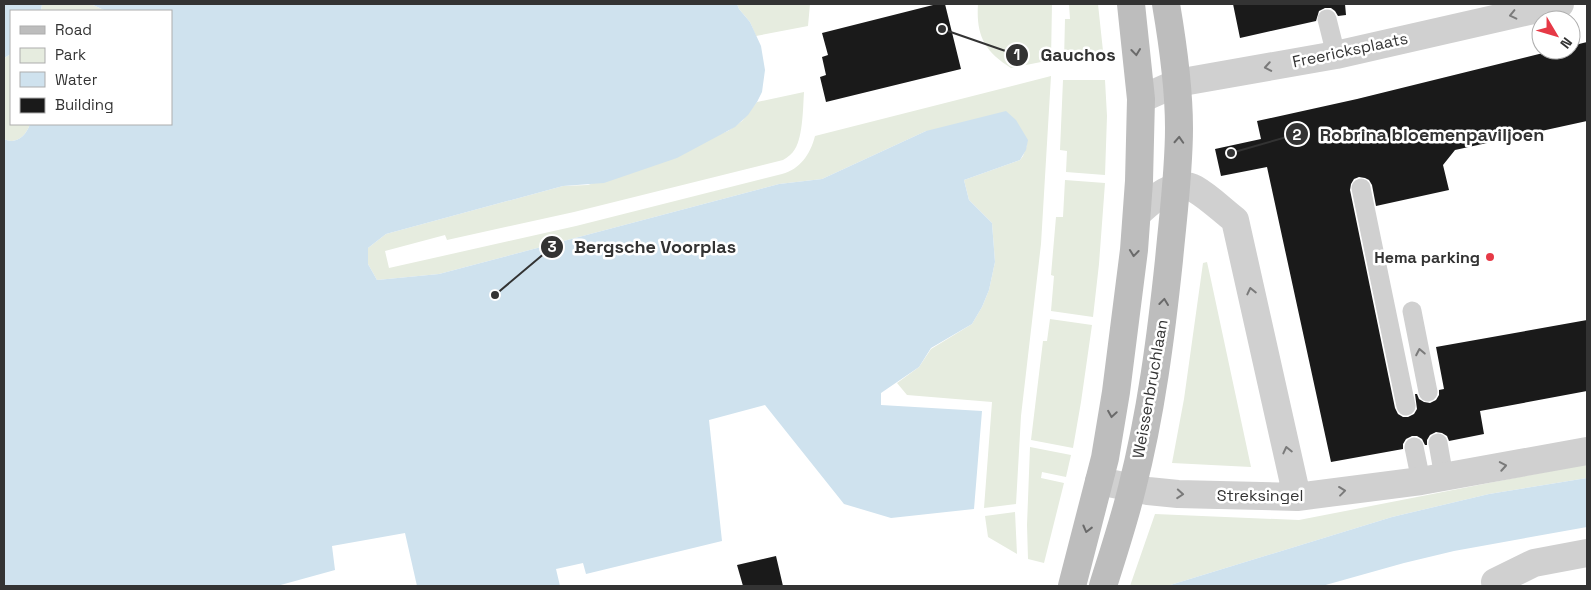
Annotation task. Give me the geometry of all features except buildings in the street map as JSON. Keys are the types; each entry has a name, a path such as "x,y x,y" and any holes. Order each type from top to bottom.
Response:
{"street":[{"name":"Weissenbruchlaan","path":"1072,586 1105,458 1116,392 1134,250 1141,99 1131,4"},
{"name":"Weissenbruchlaan","path":"1103,586 1132,488 1155,370 1176,187 1179,128 1177,83 1166,4"},
{"name":"Freericksplaats","path":"1141,99 1177,83 1336,55 1560,4"},
{"path":"1137,214 1156,196 1176,187 1193,188 1235,220 1297,497"},
{"name":"Streksingel","path":"1099,481 1132,488 1178,494 1297,497 1433,479 1587,451"},
{"path":"1495,582 1534,563 1587,553"}],"lane":[{"path":"1327,19 1336,55"},
{"path":"1361,188 1406,406"},
{"path":"1412,311 1428,392"},
{"path":"1433,479 1438,443"},
{"path":"1414,447 1433,479"}],"green space":[{"path":"42,4 91,4 104,10 41,10"},
{"path":"737,4 810,4 808,26 756,36 750,22"},
{"path":"978,4 1052,4 1051,60 1011,68 1002,62 988,48 980,33"},
{"path":"1069,4 1098,4 1103,51 1096,60 1064,61 1065,19 1070,19"},
{"path":"10,55 10,125 30,125 23,136 13,141 4,139 4,58"},
{"path":"1051,76 1041,244 1021,416 1016,504 984,508 992,402 907,395 897,383 919,367 931,349 972,324 989,290 995,262 992,223 969,200 964,180 1020,160 1027,145 926,131 822,179 779,184 439,274 377,280 368,264 368,248 386,234 563,186 588,185 728,131 742,121 757,102 804,92 800,137 793,152 783,160 574,212 447,240 445,235 385,251 389,268 576,226 782,174 799,165 807,155 815,136"},
{"path":"1063,80 1105,80 1107,116 1105,175 1066,172 1067,151 1060,150"},
{"path":"1065,180 1105,183 1093,317 1051,311 1054,276 1051,275 1056,217 1063,217"},
{"path":"1207,262 1251,467 1172,463 1184,399 1203,263"},
{"path":"1050,319 1092,325 1073,448 1031,440 1043,341 1047,341"},
{"path":"1030,447 1071,455 1066,477 1042,472 1041,478 1064,483 1044,563 1028,559 1027,525"},
{"path":"1587,464 1587,478 1489,494 1392,517 1167,586 1130,586 1155,514 1299,520"},
{"path":"1015,512 1017,554 988,537 985,516"}],"water":[{"path":"4,4 42,4 41,10 10,10 10,55 4,58"},
{"path":"91,4 737,4 750,22 761,46 765,70 762,92 757,102 748,115 735,127 677,158 604,183 563,186 386,234 368,248 368,264 377,280 439,274 779,184 822,179 926,131 1006,111 1016,120 1028,140 1026,150 1020,160 964,180 969,200 992,223 995,262 989,290 982,307 972,324 931,348 919,367 881,393 881,405 982,411 974,509 891,518 844,504 765,405 709,420 722,541 586,574 583,563 556,569 560,586 417,586 405,533 332,546 335,570 277,586 4,586 4,139 13,141 20,138 30,125 172,125 172,10 104,10"},
{"path":"1587,478 1587,527 1454,551 1322,586 1167,586 1392,517 1489,494"}],"place":[{"name":"Gauchos","path":"942,29"},
{"name":"Robrina bloemenpaviljoen","path":"1231,153"},
{"name":"Hema parking","path":"1490,257"},
{"name":"Bergsche Voorplas","path":"495,295"}]}
